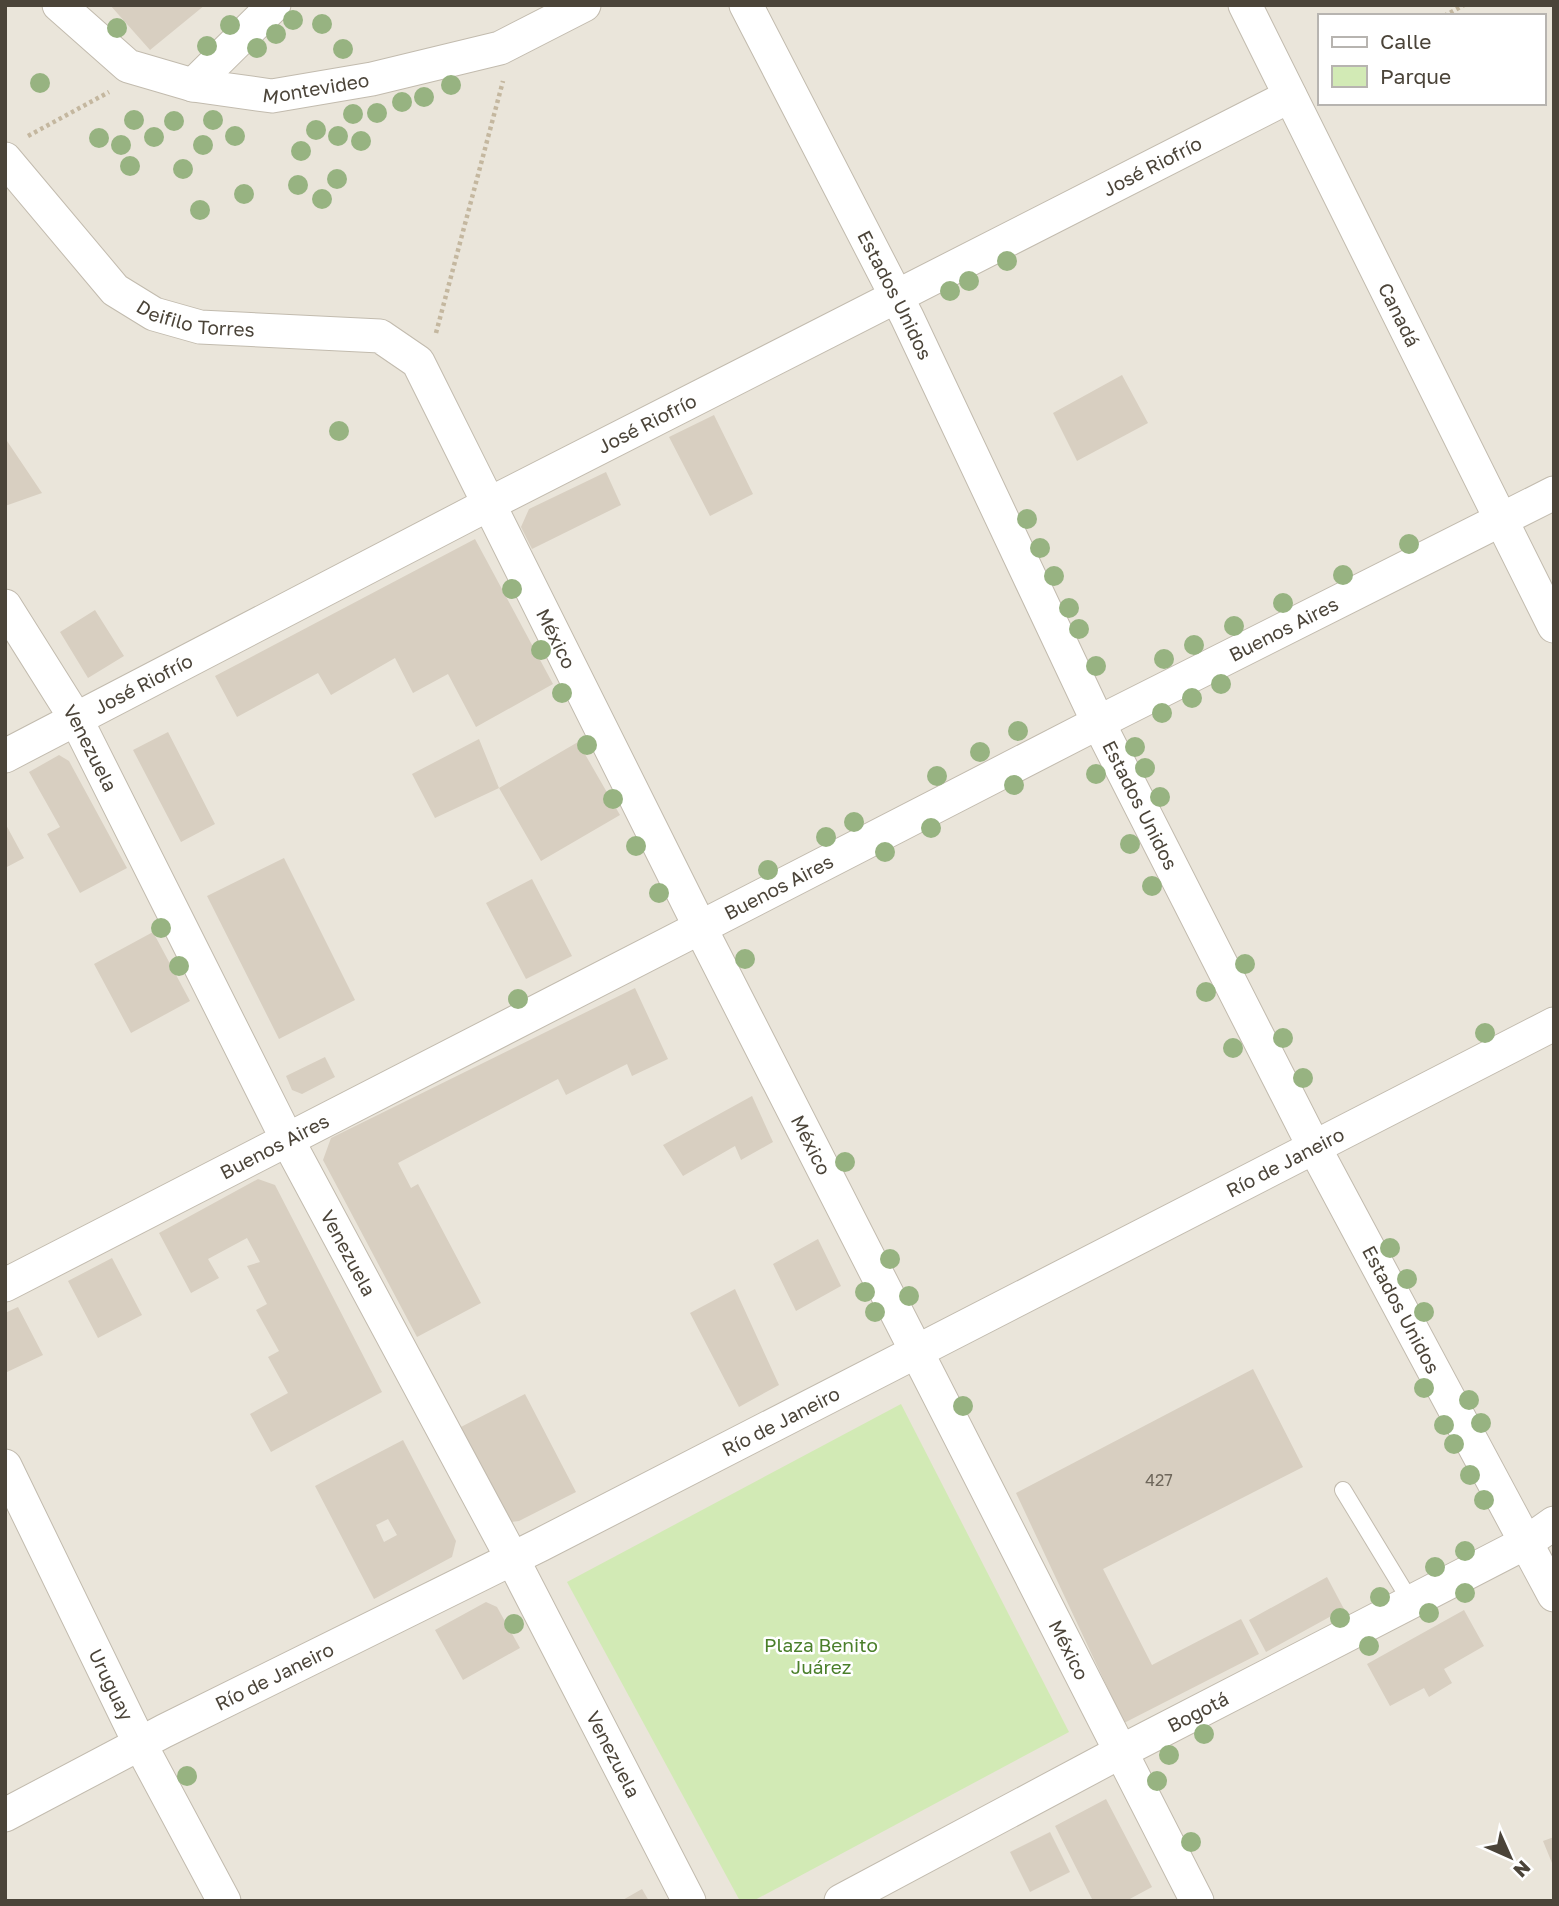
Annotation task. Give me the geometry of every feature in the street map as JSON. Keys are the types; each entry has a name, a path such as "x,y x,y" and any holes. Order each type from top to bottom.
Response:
{"street":[{"name":"Montevideo","path":"59,5 128,66 193,85 272,96 372,79 500,48 584,5"},
{"path":"193,85 274,5"},
{"name":"Estados Unidos","path":"746,5 897,297 1098,722 1313,1145 1554,1595"},
{"name":"Canadá","path":"1245,5 1554,626"},
{"name":"José Riofrío","path":"5,756 489,504 1290,96"},
{"name":"Deifilo Torres","path":"13,150 115,290 154,314 200,327 380,336 418,362 431,385"},
{"name":"México","path":"431,385 701,929 1197,1901"},
{"name":"Buenos Aires","path":"5,1285 701,929 1098,722 1554,493"},
{"name":"Venezuela","path":"5,607 76,719 288,1141 512,1558 690,1901"},
{"name":"Río de Janeiro","path":"5,1815 1554,1024"},
{"name":"Uruguay","path":"5,1466 140,1744 224,1901"},
{"name":"Bogotá","path":"841,1901 1122,1751 1527,1542 1554,1523"}],"lane":[{"path":"1343,1490 1411,1602"}],"path":[{"path":"1448,14 1464,5"},
{"path":"433,344 506,68"},
{"path":"13,150 120,87"}],"shaded area":[{"path":"5,5 1554,5 1554,1901 5,1901"}],"green space":[{"name":"Plaza Benito Juárez","path":"901,1404 1069,1732 753,1901 740,1901 567,1582"}],"building":[{"path":"110,5 205,5 150,50"},
{"path":"1122,375 1148,423 1077,461 1053,413"},
{"path":"714,415 753,494 710,516 669,437"},
{"path":"5,438 42,493 5,506"},
{"path":"606,472 621,505 532,549 521,527 529,509"},
{"path":"475,539 553,684 476,727 448,674 413,693 395,658 331,695 318,673 237,717 215,676"},
{"path":"95,610 124,656 88,678 60,632"},
{"path":"168,732 215,824 181,842 133,750"},
{"path":"479,739 499,788 435,818 412,774"},
{"path":"578,742 620,815 541,861 499,788"},
{"path":"59,755 69,761 127,868 80,893 47,834 60,827 29,772"},
{"path":"5,823 24,858 5,868"},
{"path":"284,858 355,1000 279,1039 207,896"},
{"path":"532,879 572,956 526,979 486,903"},
{"path":"153,932 190,1001 131,1033 94,964"},
{"path":"635,988 668,1059 632,1076 627,1064 566,1095 558,1079 398,1163 411,1188 418,1184 481,1303 417,1337 323,1160 331,1138"},
{"path":"325,1057 335,1077 302,1094 292,1090 286,1076"},
{"path":"752,1096 773,1142 741,1160 735,1146 683,1176 663,1145"},
{"path":"258,1179 275,1185 382,1392 271,1452 250,1414 288,1393 268,1357 279,1351 256,1310 267,1304 247,1266 260,1262 247,1238 208,1259 219,1278 191,1293 159,1233"},
{"path":"818,1239 841,1286 796,1311 773,1264"},
{"path":"112,1258 142,1315 98,1338 68,1281"},
{"path":"735,1289 779,1385 739,1407 690,1313"},
{"path":"18,1307 43,1355 5,1373 5,1313"},
{"path":"1253,1369 1303,1467 1103,1569 1152,1665 1241,1619 1259,1654 1124,1723 1016,1493"},
{"path":"525,1394 576,1492 519,1521 511,1522 457,1429"},
{"path":"403,1440 456,1541 452,1557 374,1599 315,1486","holes":["388,1519 397,1535 384,1542 376,1525"]},
{"path":"1327,1577 1344,1609 1266,1652 1249,1620"},
{"path":"486,1602 497,1607 520,1648 463,1680 435,1630"},
{"path":"1464,1610 1484,1646 1444,1669 1452,1683 1429,1697 1424,1688 1390,1706 1367,1664"},
{"path":"1106,1799 1152,1887 1126,1901 1093,1901 1055,1826"},
{"path":"1050,1832 1070,1872 1030,1892 1010,1852"},
{"path":"1554,1837 1554,1868 1543,1841"},
{"path":"642,1889 649,1901 621,1901"}]}
